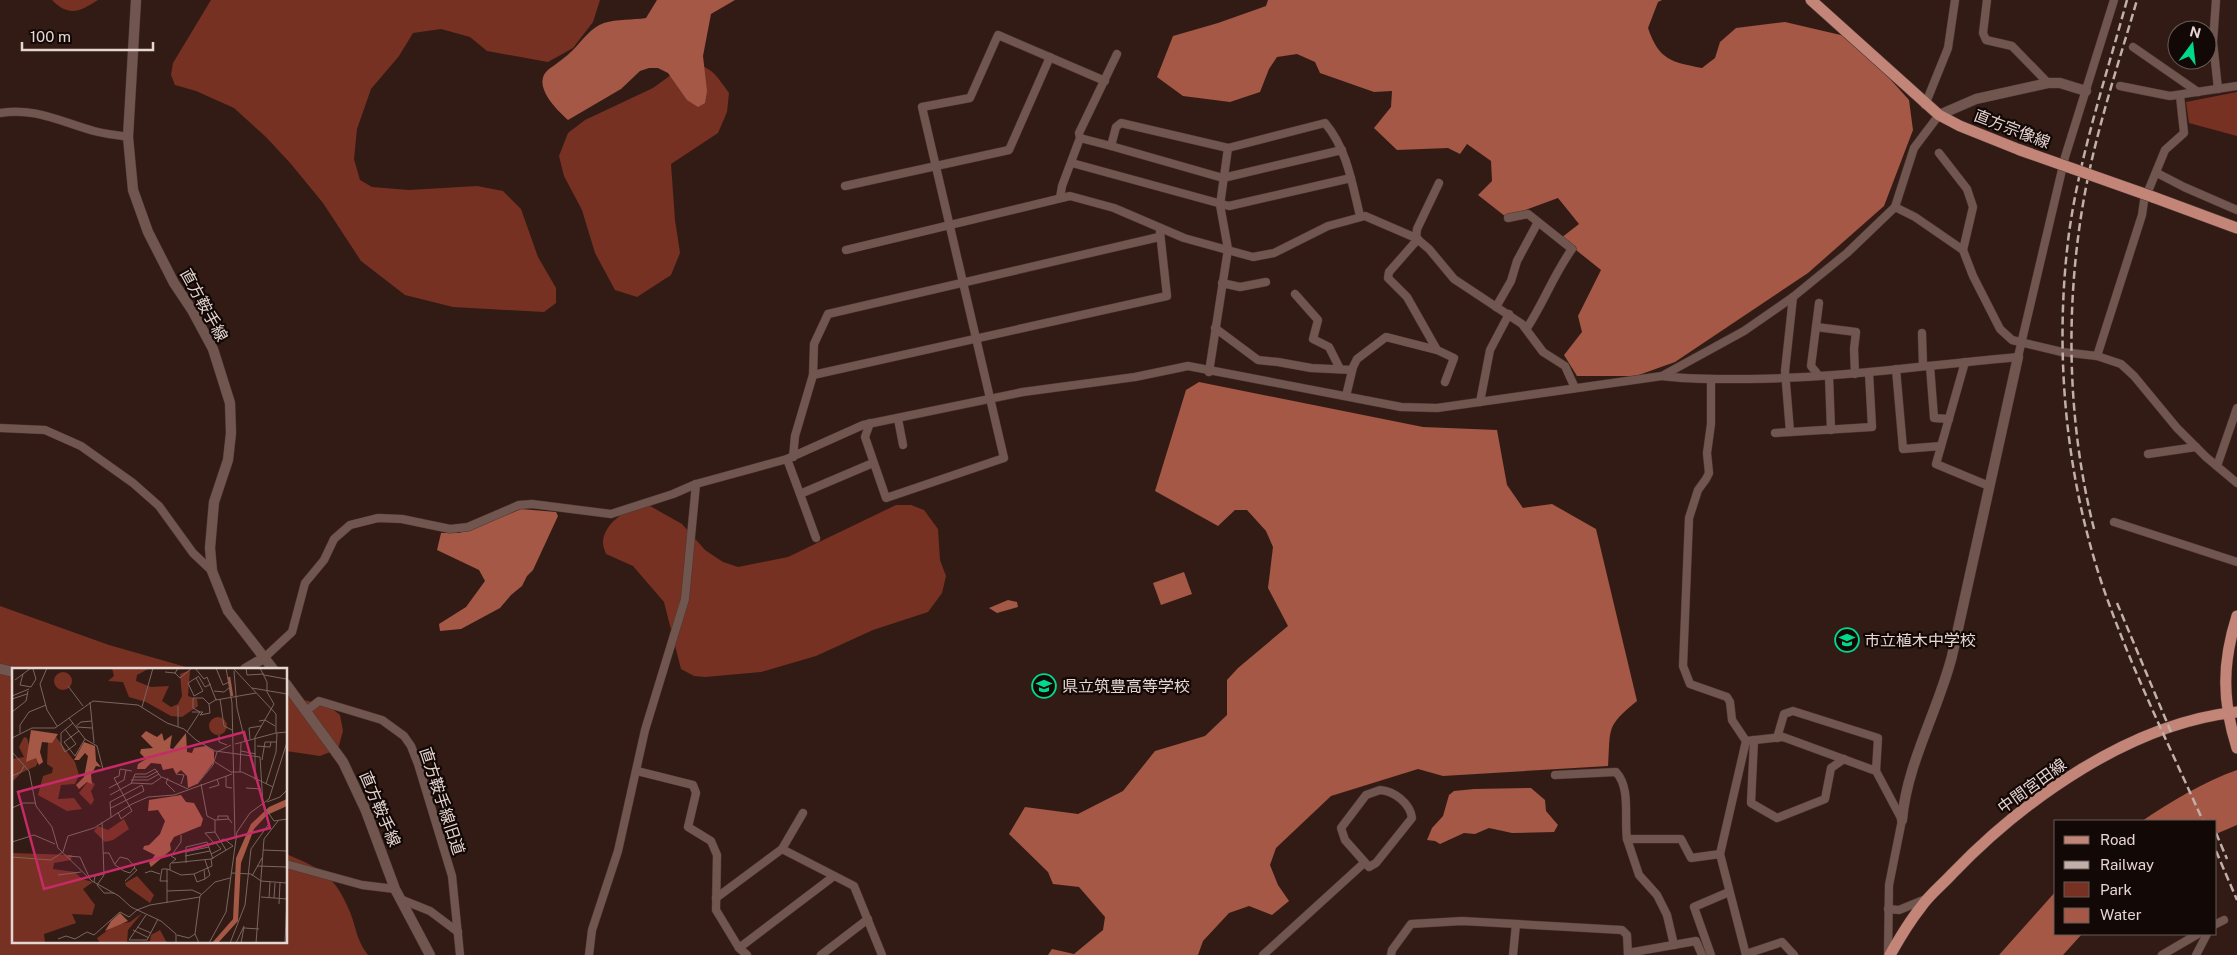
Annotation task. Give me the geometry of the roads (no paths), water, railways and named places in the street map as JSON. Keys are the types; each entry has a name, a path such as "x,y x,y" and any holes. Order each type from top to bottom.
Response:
{"main road":[{"name":"直方鞍手線","path":"136,0 128,137 132,182 140,211 174,283 192,310 213,349 230,402 231,433 228,460 214,502 210,548 212,572 228,611 272,668"},
{"name":"直方宗像線","path":"1811,0 1925,105 1939,115 1960,126 2020,150 2237,228"},
{"path":"1939,115 1976,99 2048,82 2060,83 2086,92"},
{"path":"1902,820 1903,808 1929,720 1947,673 2018,358"},
{"path":"2236,619 2226,658 2227,698 2237,748"},
{"path":"247,668 264,658"},
{"name":"直方鞍手線","path":"288,687 343,762 366,811 395,889 430,955"},
{"name":"中間宮田線","path":"1889,955 1922,906 1980,846 2013,819 2089,764 2132,742 2162,730 2231,715 2237,705"}],"street":[{"path":"1925,105 1948,48 1955,0"},
{"path":"1988,0 1983,33 1986,40 2012,46 2048,82"},
{"path":"264,658 292,632 305,584 324,560 334,539 350,525 378,518 402,519 450,529 468,527 519,505 532,504 611,514 673,494 696,484 790,458 870,423 990,398 1136,377 1188,366 1209,372 1401,407 1437,408 1662,376 1711,379 1829,376 2018,358 2065,157 2114,0"},
{"path":"2216,0 2213,42 2218,89"},
{"path":"870,423 865,437 886,498 1004,458 978,339 934,166 922,107 970,98 998,35 1105,81"},
{"path":"2133,47 2198,92"},
{"path":"1060,198 1062,186 1072,164 1080,133 1117,54"},
{"path":"845,186 1009,150 1050,57"},
{"path":"2120,86 2153,94 2180,96 2237,86"},
{"path":"2097,356 2142,215 2144,201 2165,150 2184,133 2180,96"},
{"path":"0,114 17,110 46,115 94,131 128,137"},
{"path":"1662,376 1744,331 1793,297 1847,253 1895,207 1914,148 1939,115"},
{"path":"1111,146 1116,126 1121,123 1228,148 1325,123 1334,133 1342,150 1360,216"},
{"path":"1080,138 1224,178 1342,150"},
{"path":"1209,372 1228,249 1220,205 1228,148"},
{"path":"1939,152 1967,189 1972,207 1963,250 1973,276 2000,328 2012,340 2022,343 2062,352 2097,356 2121,364 2134,376 2177,428 2237,483"},
{"path":"1072,164 1229,206 1351,178"},
{"path":"2157,173 2237,210"},
{"path":"1438,183 1417,229 1417,239 1389,272 1388,278 1407,298 1438,350"},
{"path":"846,250 1070,196 1114,208 1184,238 1253,257 1274,253 1328,226 1360,216 1386,224 1417,239 1454,279 1509,314 1527,328 1542,352 1565,366 1575,388"},
{"path":"1895,207 1915,217 1963,250"},
{"path":"1508,218 1528,214 1572,249 1558,268 1548,292 1527,328"},
{"path":"1496,307 1511,281 1517,261 1538,222"},
{"path":"813,375 1167,296 1159,237 1161,228"},
{"path":"816,538 800,494 790,458 813,375 814,344 828,314 1159,237"},
{"path":"1222,283 1240,287 1266,282"},
{"path":"1295,294 1318,320 1312,339 1328,347 1340,370"},
{"path":"1790,432 1786,378 1793,297"},
{"path":"1819,303 1811,366 1819,376"},
{"path":"1480,402 1490,350 1509,314"},
{"path":"1816,327 1856,332 1854,349 1855,374"},
{"path":"1215,328 1258,360 1311,368 1352,370"},
{"path":"1922,333 1934,418 1949,418"},
{"path":"1346,396 1352,370 1357,359 1386,337 1438,350 1454,358 1446,382"},
{"path":"1965,362 1936,464 1989,486"},
{"path":"1896,369 1903,449 1941,446"},
{"path":"1776,433 1872,426 1869,373"},
{"path":"1829,376 1831,430"},
{"path":"1711,379 1711,424 1707,453 1708,473 1698,490 1689,518 1683,666 1690,684 1727,697 1730,702 1732,720 1750,740 1752,803 1777,818 1825,799 1831,768 1844,759"},
{"path":"2217,466 2237,408"},
{"path":"898,418 903,446"},
{"path":"0,428 44,430 81,446 158,506 192,553 212,572"},
{"path":"2148,454 2196,447"},
{"path":"800,494 873,464"},
{"path":"589,955 592,930 618,851 645,730 685,599 696,484"},
{"path":"2114,522 2237,562"},
{"name":"直方鞍手線旧道","path":"306,711 319,701 382,720 404,736 418,764 452,876 460,955"},
{"path":"1777,738 1784,714 1793,711 1878,738 1876,771 1902,820 1889,885 1889,955"},
{"path":"1750,740 1783,738 1876,771"},
{"path":"1750,740 1720,854 1746,954 1782,942 1794,955"},
{"path":"637,771 692,785 696,793 688,827 711,841 717,855 716,910 739,948 747,955"},
{"path":"1555,775 1616,772 1621,778 1625,795 1626,839 1639,875 1657,895 1667,915 1674,945"},
{"path":"1380,790 1389,790 1394,792 1411,812 1412,818 1376,863 1369,867 1364,863 1345,840 1341,828 1366,795 1380,790"},
{"path":"716,898 782,849 803,813"},
{"path":"1626,839 1682,839 1691,858 1720,854"},
{"path":"782,849 854,886 882,955"},
{"path":"1263,955 1364,863"},
{"path":"288,865 362,885 395,889"},
{"path":"739,948 834,876"},
{"path":"1711,955 1694,907 1729,892"},
{"path":"1888,909 1899,910 1930,897"},
{"path":"400,899 430,911 458,932"},
{"path":"821,955 868,919"},
{"path":"2217,924 2224,920"},
{"path":"1391,955 1392,950 1411,924 1462,921 1622,930 1627,935 1628,954 1696,941 1702,955"},
{"path":"1513,955 1516,924"},
{"path":"2162,955 2196,935"},
{"path":"2196,955 2206,935"}],"water":[{"path":"657,0 735,0 711,14 703,56 707,91 705,103 698,107 687,100 668,73 658,68 649,68 640,71 621,89 568,120 547,96 542,82 544,75 599,25 620,20 646,18"},
{"path":"1268,0 1662,0 1658,2 1648,28 1652,39 1668,58 1682,64 1702,68 1715,58 1720,42 1736,28 1785,22 1845,36 1873,60 1909,100 1913,130 1884,206 1808,273 1675,362 1636,376 1577,376 1564,355 1582,332 1578,316 1601,270 1561,238 1579,224 1558,198 1506,217 1478,195 1492,181 1491,161 1467,144 1460,154 1448,148 1397,150 1374,128 1391,107 1392,91 1374,92 1320,73 1315,62 1297,54 1277,57 1269,69 1260,92 1230,102 1183,96 1157,77 1173,36 1266,6"},
{"path":"1199,382 1423,427 1497,430 1507,485 1523,508 1552,504 1596,529 1637,701 1619,717 1612,729 1608,766 1443,776 1418,769 1331,796 1276,848 1270,865 1278,885 1289,901 1272,915 1249,906 1229,913 1203,941 1198,955 1048,955 1052,949 1074,954 1103,930 1105,917 1079,887 1053,884 1048,872 1009,834 1025,807 1078,814 1123,791 1155,751 1205,736 1227,715 1227,680 1238,668 1288,626 1268,588 1273,547 1266,531 1247,510 1235,510 1218,526 1155,491 1186,390"},
{"path":"521,509 556,512 558,516 533,570 527,576 522,586 500,608 461,629 440,631 439,624 466,607 485,581 479,570 437,550 441,533 459,533"},
{"path":"1184,572 1192,594 1161,605 1153,583"},
{"path":"1008,600 1017,602 1018,607 997,613 989,608"},
{"path":"2237,770 2237,825 2217,834 2217,820 2144,820 2188,792"},
{"path":"1531,788 1545,800 1546,811 1558,825 1554,832 1512,833 1489,828 1475,834 1464,833 1440,844 1427,840 1432,828 1443,816 1449,795 1454,791"},
{"path":"2054,893 2054,935 2081,935 2063,955 1999,955"}],"railway":[{"path":"2127,0 2087,145 2069,233 2063,322 2066,411 2079,499 2089,542 2102,584 2137,674 2203,820"},
{"path":"2094,529 2078,447 2074,406 2072,364 2074,280 2078,239 2089,173 2108,98 2137,0"},
{"path":"2117,603 2171,732"},
{"path":"2217,835 2227,859"},
{"path":"2217,853 2237,900"}],"place":[{"name":"市立植木中学校","path":"1847,640"},
{"name":"県立筑豊高等学校","path":"1044,686"}]}
